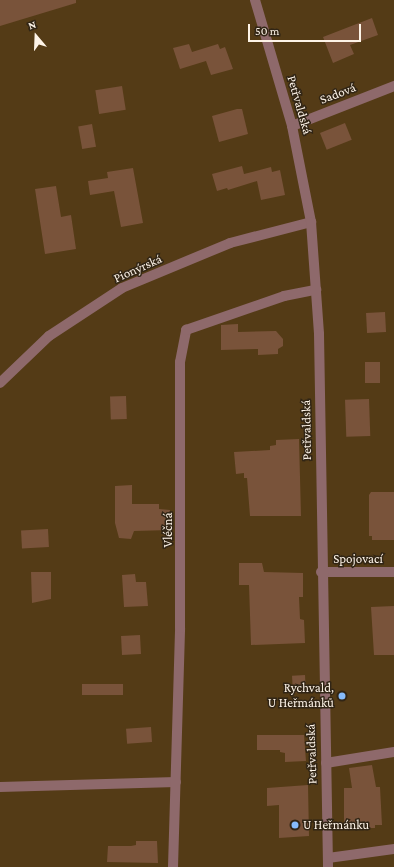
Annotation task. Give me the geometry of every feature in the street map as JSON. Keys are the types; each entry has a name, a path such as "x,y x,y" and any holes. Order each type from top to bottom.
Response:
{"street":[{"name":"Petřvaldská","path":"255,0 292,126 311,222 316,290 328,862"},
{"name":"Sadová","path":"292,126 394,86"},
{"name":"Pionýrská","path":"0,383 48,336 122,288 230,243 311,222"},
{"name":"Vléčná","path":"173,867 180,620 180,362 186,330 284,296 316,290"},
{"name":"Spojovací","path":"322,572 394,572"},
{"path":"326,763 394,752"},
{"path":"0,788 176,782"},
{"path":"328,862 394,849"}],"building":[{"path":"0,0 76,0 76,3 0,26"},
{"path":"372,18 378,35 350,45 354,54 333,63 323,37"},
{"path":"189,44 192,52 218,44 220,49 225,47 233,69 211,75 206,61 180,69 173,48"},
{"path":"122,86 126,110 99,114 95,90"},
{"path":"242,109 248,134 219,142 212,116"},
{"path":"345,123 352,140 327,150 320,133"},
{"path":"92,124 96,147 82,149 78,126"},
{"path":"242,166 244,174 271,167 272,172 280,170 285,195 261,200 257,181 228,190 227,188 217,191 212,174"},
{"path":"133,168 143,223 121,227 114,191 90,195 88,181 108,178 107,172"},
{"path":"56,186 61,217 71,215 76,249 45,254 35,189"},
{"path":"385,312 386,332 367,333 366,313"},
{"path":"238,324 238,332 276,331 283,339 283,346 278,349 278,354 258,355 258,349 221,350 221,325"},
{"path":"365,362 380,362 380,383 365,383"},
{"path":"126,396 127,419 111,420 110,397"},
{"path":"369,399 370,436 346,437 345,400"},
{"path":"299,439 301,516 250,516 247,478 244,478 244,473 236,474 234,452 270,450 270,446 276,445 276,440"},
{"path":"132,485 132,504 159,504 159,509 170,510 170,530 134,531 131,539 119,538 115,523 115,486"},
{"path":"371,492 394,492 394,540 372,540 372,536 369,536 369,495"},
{"path":"48,529 49,547 22,548 21,530"},
{"path":"239,563 262,563 264,572 303,573 303,597 299,597 300,619 304,620 305,643 251,645 249,585 239,585"},
{"path":"31,572 51,572 51,599 32,603"},
{"path":"135,574 136,582 146,582 148,606 124,607 122,575"},
{"path":"394,606 394,655 374,655 371,607"},
{"path":"140,635 141,654 122,655 121,636"},
{"path":"305,675 306,692 293,693 292,676"},
{"path":"82,684 123,684 123,695 82,695"},
{"path":"151,727 152,742 127,744 126,729"},
{"path":"257,735 304,735 306,761 285,762 285,753 280,752 280,750 257,750"},
{"path":"372,765 376,787 380,787 382,825 375,825 375,828 350,828 350,826 344,826 344,788 352,788 349,768"},
{"path":"308,785 309,836 279,838 279,805 267,806 267,788"},
{"path":"136,841 157,841 158,863 107,862 108,846 131,846 136,845"}],"place":[{"name":"Rychvald, U Heřmánků","path":"342,696"},
{"name":"U Heřmánku","path":"295,825"}]}
